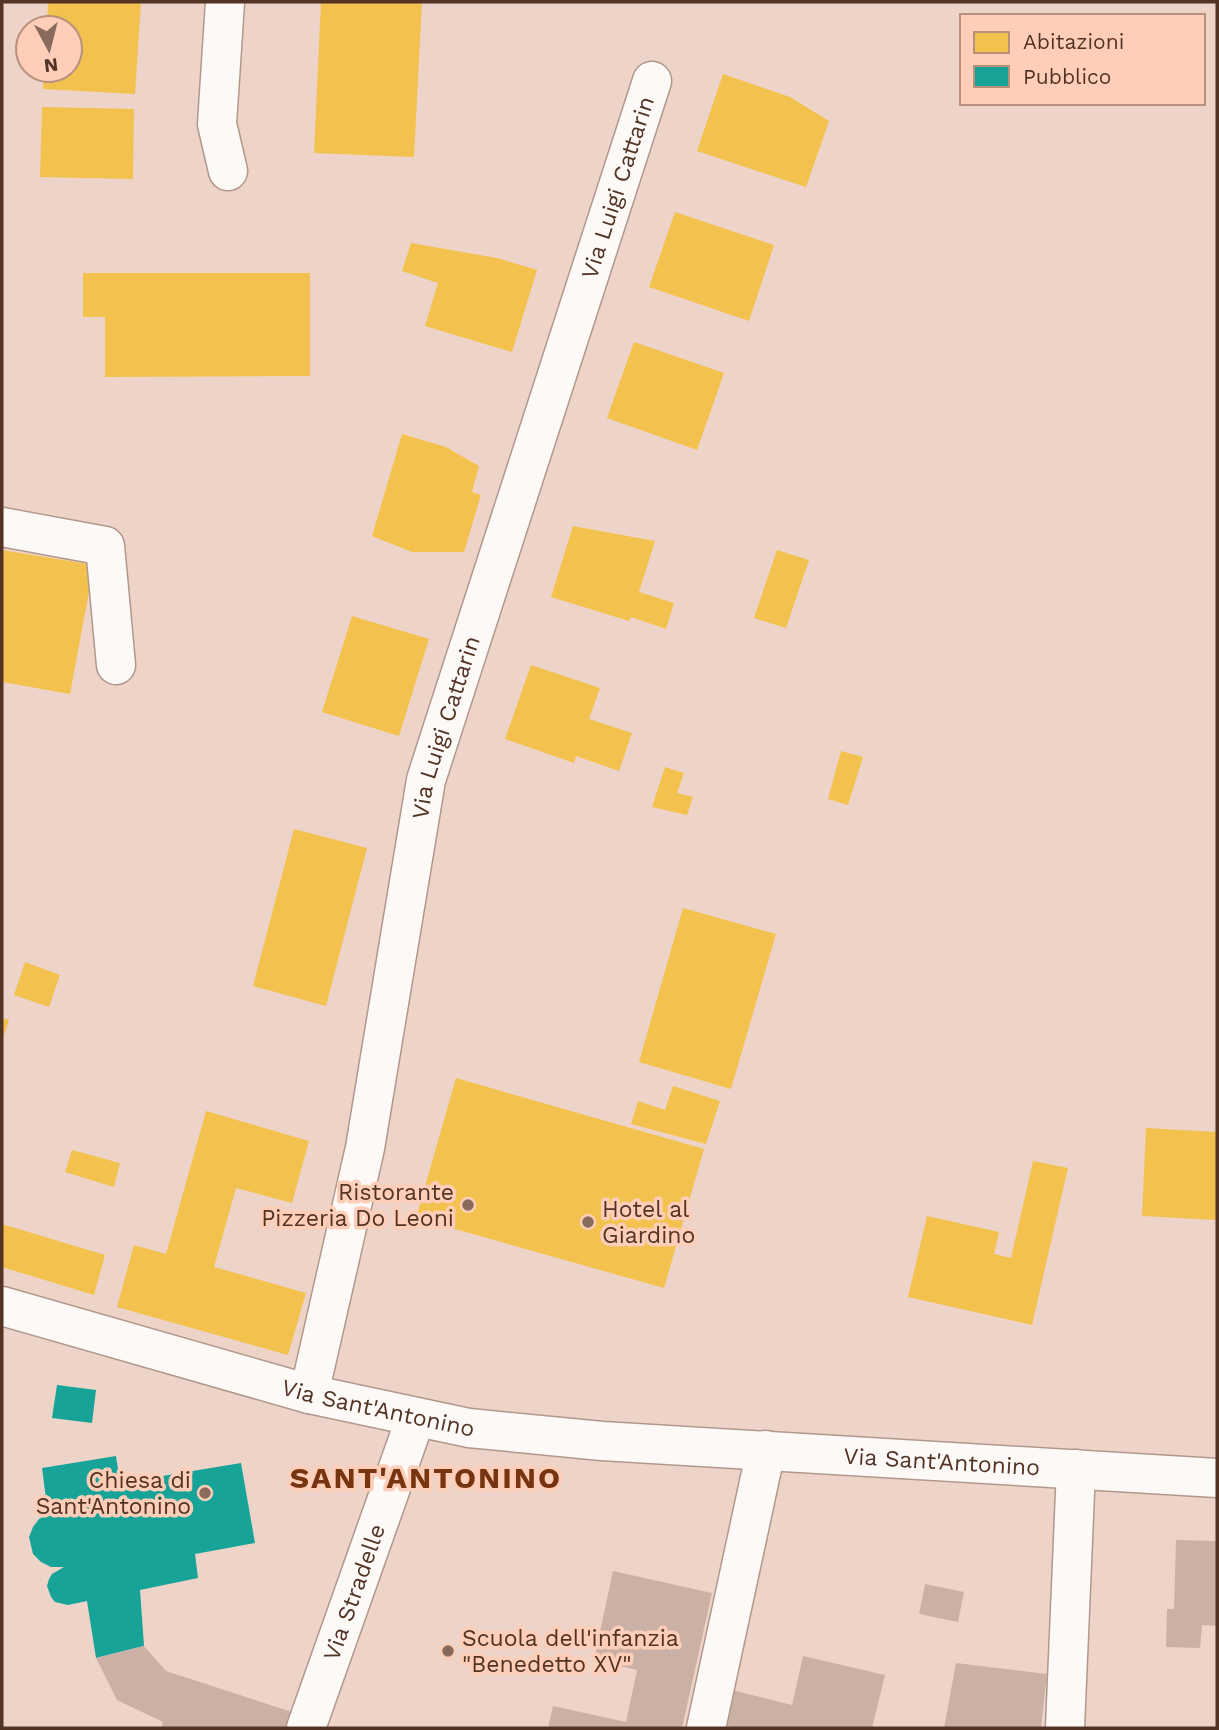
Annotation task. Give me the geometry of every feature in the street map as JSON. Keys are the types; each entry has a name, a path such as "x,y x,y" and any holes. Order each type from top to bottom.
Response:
{"street":[{"path":"225,2 217,124 228,171"},
{"name":"Via Luigi Cattarin","path":"309,1394 365,1148 426,780 652,81"},
{"path":"2,527 105,546 116,665"},
{"name":"Via Sant'Antonino","path":"2,1306 309,1394 469,1428 589,1440 1217,1478"},
{"name":"Via Stradelle","path":"306,1728 416,1417"},
{"path":"706,1728 766,1450"},
{"path":"1065,1728 1076,1469"}],"building: Abitazioni":[{"path":"48,2 141,2 135,94 43,89 43,84 84,84 84,14 48,14"},
{"path":"321,2 422,2 414,157 314,153"},
{"path":"723,74 790,97 829,121 806,187 697,151"},
{"path":"42,107 134,109 133,179 40,177"},
{"path":"675,212 774,245 749,321 649,287"},
{"path":"411,243 497,258 537,270 512,352 425,326 438,283 402,271"},
{"path":"83,273 310,273 310,376 105,377 105,317 83,317"},
{"path":"634,342 724,373 697,450 607,418"},
{"path":"402,434 446,447 479,466 472,492 481,495 464,552 412,552 372,536"},
{"path":"573,526 655,541 639,592 674,603 666,629 631,617 629,621 551,597"},
{"path":"2,550 94,565 70,694 2,682"},
{"path":"777,550 809,560 786,628 754,618"},
{"path":"352,616 429,639 399,736 322,712"},
{"path":"531,665 600,688 589,719 632,733 619,771 576,756 574,763 505,739"},
{"path":"841,751 863,757 848,805 828,799"},
{"path":"665,767 684,773 677,793 693,797 687,815 652,807"},
{"path":"294,829 367,848 326,1006 253,986"},
{"path":"683,908 776,934 731,1089 639,1062"},
{"path":"25,962 60,975 49,1007 14,995"},
{"path":"2,1018 9,1020 2,1041"},
{"path":"456,1078 704,1149 664,1288 416,1218"},
{"path":"673,1086 720,1101 706,1144 631,1124 638,1101 665,1110"},
{"path":"206,1111 309,1141 292,1203 236,1188 214,1267 306,1293 288,1355 117,1307 134,1245 166,1254"},
{"path":"1146,1128 1217,1132 1217,1220 1142,1216"},
{"path":"72,1150 120,1163 114,1187 65,1172"},
{"path":"1033,1161 1068,1168 1032,1325 908,1297 927,1216 999,1232 994,1254 1011,1258"},
{"path":"2,1224 105,1255 94,1295 2,1267"}],"building: Pubblico":[{"path":"57,1385 96,1390 92,1423 52,1418"},
{"path":"116,1456 120,1483 241,1463 255,1543 195,1554 198,1578 140,1590 144,1646 96,1658 87,1601 68,1605 55,1602 47,1586 52,1574 64,1567 51,1567 41,1562 33,1554 29,1537 39,1519 48,1514 42,1468"}],"building: Altro":[{"path":"1176,1540 1217,1541 1217,1626 1202,1625 1200,1648 1166,1647 1167,1609 1174,1609"},
{"path":"613,1571 712,1593 682,1728 548,1728 553,1706 626,1722 637,1670 594,1660"},
{"path":"925,1584 964,1592 958,1622 919,1614"},
{"path":"144,1646 166,1671 295,1713 290,1728 161,1728 163,1722 117,1700 96,1658"},
{"path":"803,1656 885,1675 872,1728 723,1728 732,1690 792,1705"},
{"path":"956,1663 1047,1674 1041,1728 944,1728"}],"place":[{"name":"Ristorante Pizzeria Do Leoni","path":"468,1205"},
{"name":"Hotel al Giardino","path":"588,1222"},
{"name":"Chiesa di Sant'Antonino","path":"205,1493"},
{"name":"Scuola dell'infanzia \"Benedetto XV\"","path":"448,1651"}],"district":[{"name":"SANT'ANTONINO","path":"426,1478"}]}
